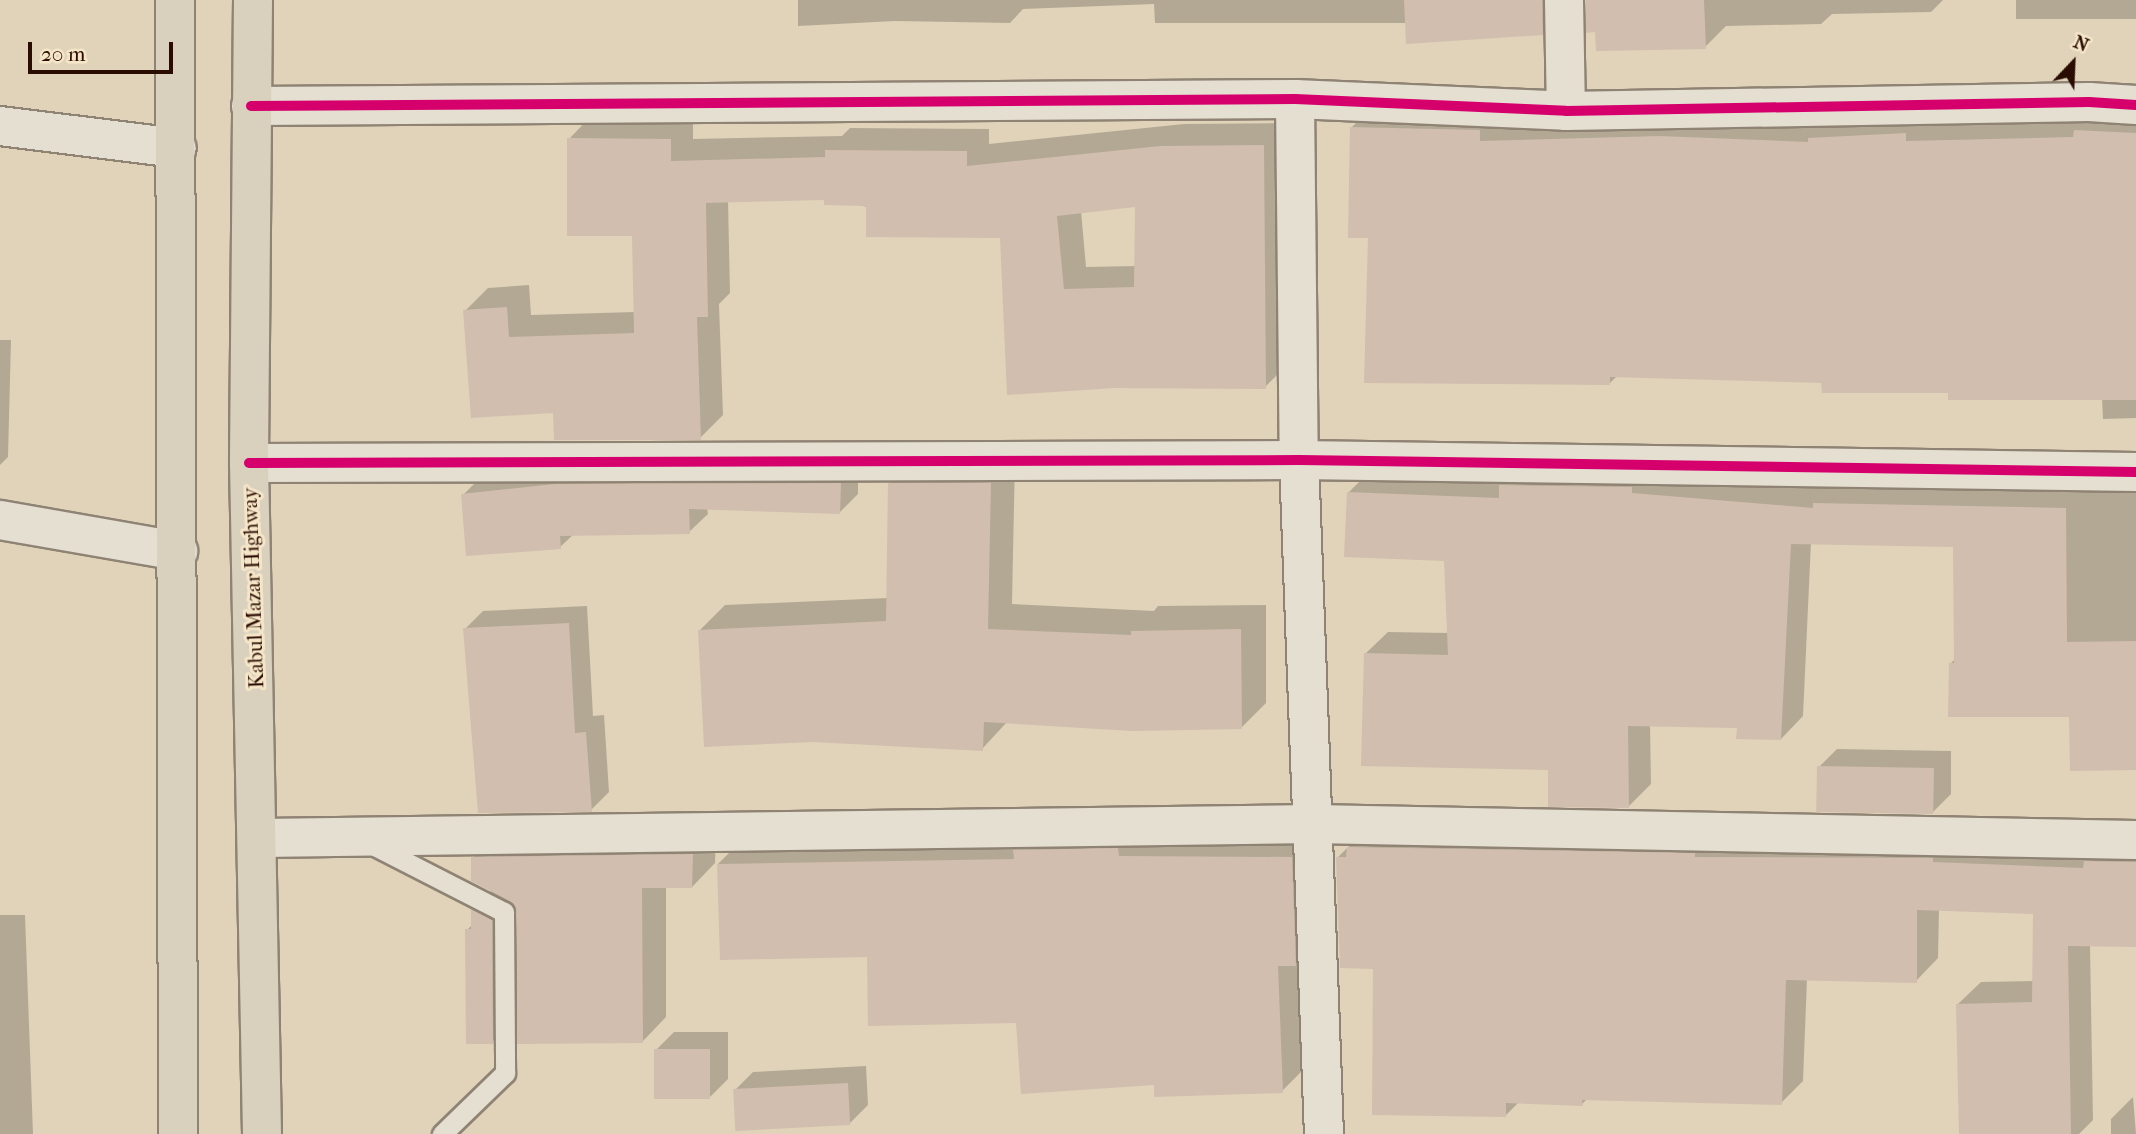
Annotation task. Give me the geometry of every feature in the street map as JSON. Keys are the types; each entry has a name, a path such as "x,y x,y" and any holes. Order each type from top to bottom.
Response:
{"highway":[{"path":"175,0 178,1134"},
{"name":"Kabul Mazar Highway","path":"253,0 249,463 260,838 262,1134"}],"street":[{"path":"1564,0 1566,111"},
{"path":"251,106 1295,99 1566,111 2089,102 2136,105"},
{"path":"1295,99 1299,460 1324,1134"},
{"path":"0,126 177,148"},
{"path":"249,463 1299,460 2136,472"},
{"path":"0,520 178,551"},
{"path":"260,838 1314,824 2136,840"}],"lane":[{"path":"357,836 503,912 505,1073 442,1134"}],"building":[{"path":"1404,0 1542,0 1543,35 1406,44"},
{"path":"1586,0 1704,0 1706,49 1596,51 1595,32 1586,33"},
{"path":"1350,127 1480,130 1480,141 1659,136 1808,142 1808,138 1906,133 1906,141 2073,137 2074,130 2136,133 2136,400 1948,400 1948,393 1822,393 1821,383 1610,377 1610,385 1364,383 1368,238 1348,238"},
{"path":"567,138 671,139 671,161 825,157 825,150 967,151 967,166 1160,146 1264,145 1266,389 1115,388 1007,395 1000,238 866,237 866,206 824,205 824,200 706,203 708,317 697,317 701,440 554,440 553,413 471,418 463,310 507,307 509,337 634,333 632,236 567,236","holes":["1135,207 1134,287 1064,289 1057,216"]},
{"path":"841,483 840,514 689,509 690,534 560,536 561,549 466,556 461,494 555,484"},
{"path":"888,483 991,483 988,629 1131,635 1131,631 1241,629 1242,729 1132,731 984,722 983,751 813,742 704,747 698,630 886,621"},
{"path":"1499,485 1632,487 1632,493 1813,508 1813,503 2066,508 2067,642 2136,641 2136,770 2070,771 2069,717 1948,717 1949,663 1954,663 1953,547 1791,544 1781,740 1736,739 1737,728 1628,726 1629,808 1548,807 1548,770 1361,766 1364,653 1448,655 1444,561 1344,557 1347,492 1499,498"},
{"path":"569,623 575,733 586,732 592,812 478,813 463,628"},
{"path":"1817,766 1934,768 1933,814 1816,812"},
{"path":"1347,847 1695,853 1695,857 1933,858 1933,862 2083,868 2084,861 2136,862 2136,947 2068,946 2071,1134 1959,1134 1956,1004 2032,1002 2033,914 1917,910 1917,983 1786,980 1782,1105 1582,1100 1583,1106 1506,1103 1506,1117 1372,1115 1373,969 1340,968 1336,857 1346,857"},
{"path":"1118,848 1119,856 1292,857 1296,966 1278,966 1283,1093 1154,1097 1154,1085 1021,1094 1016,1023 868,1026 867,957 720,960 717,864 1014,859 1013,850"},
{"path":"693,854 692,888 642,888 643,1043 517,1044 516,911 510,901 471,881 471,857"},
{"path":"471,909 492,920 493,1044 466,1044 465,929 471,929"},
{"path":"654,1049 710,1049 710,1099 654,1099"},
{"path":"848,1083 850,1125 735,1131 733,1089"}],"cycle path":[{"path":"251,106 1295,99 1566,111 2089,102 2136,105"},
{"path":"249,463 1299,460 2136,472"}]}
